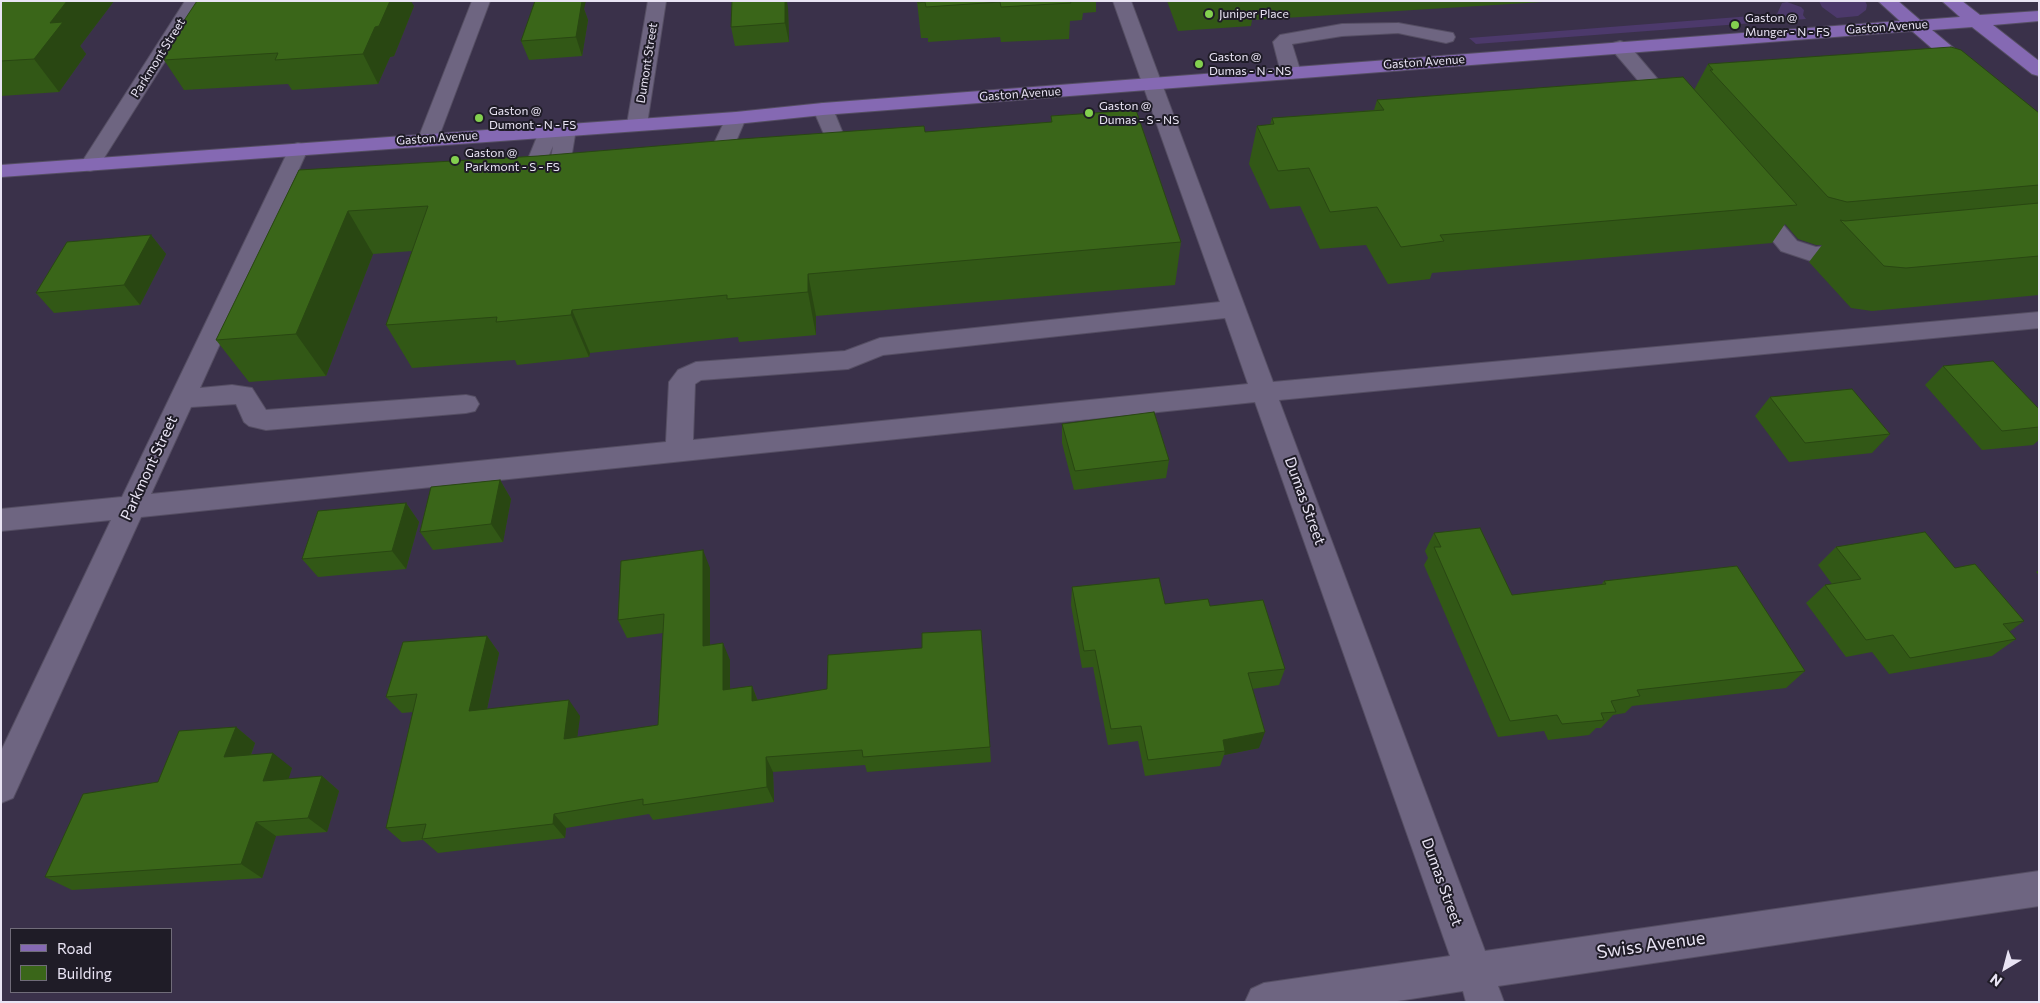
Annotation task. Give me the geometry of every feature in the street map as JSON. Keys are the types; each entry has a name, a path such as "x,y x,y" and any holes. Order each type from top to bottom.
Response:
{"main road":[{"path":"1887,1 1989,86"},
{"path":"1951,1 2039,70"},
{"name":"Gaston Avenue","path":"1,171 736,118 823,109 2039,16"}],"street":[{"name":"Parkmont Street","path":"90,165 194,1"},
{"path":"428,139 481,1"},
{"name":"Dumont Street","path":"637,124 656,1"},
{"name":"Dumas Street","path":"1122,1 1152,84 1165,142 1234,309 1265,391 1480,986"},
{"path":"1291,73 1282,42 1287,39 1342,30 1398,28 1446,37"},
{"path":"1620,47 1675,105"},
{"path":"823,109 837,144 858,158 878,163"},
{"path":"686,172 717,156 724,146 736,118"},
{"path":"557,130 561,159 574,176 602,181"},
{"path":"494,188 510,185 524,177 535,167 557,130"},
{"name":"Parkmont Street","path":"1,787 298,149"},
{"path":"1745,194 1789,246 1814,255 1873,249"},
{"path":"273,203 299,200"},
{"path":"679,451 682,382 687,376 696,371 848,360 880,347 1234,309"},
{"path":"1,520 1265,391 2039,320"},
{"path":"181,399 232,394 242,395 247,400 253,415 258,419 266,420 466,404"},
{"name":"Swiss Avenue","path":"1264,1002 1480,986 2039,888"}],"shaded area":[{"path":"1819,1 1865,1 1867,5 1866,10 1858,16 1837,18 1822,7"},
{"path":"1787,2 1801,7 1804,10 1803,15 1806,19 1476,44 1469,38 1777,14 1782,3"}],"building":[{"path":"1,1 67,1 50,23 63,22 34,59 1,61"},
{"path":"197,1 390,1 379,26 375,27 363,54 275,60 278,53 164,60 168,53 162,54"},
{"path":"535,1 582,1 576,37 521,41"},
{"path":"732,1 785,1 785,23 731,27"},
{"path":"918,1 1070,1 1071,3 1001,7 1000,2 926,7 925,2 918,3"},
{"path":"1951,47 1961,50 2039,113 2039,185 1847,202 1828,197 1710,70 1713,70 1708,64"},
{"path":"1683,77 1797,205 1440,235 1444,241 1401,247 1377,207 1330,212 1309,168 1278,171 1257,126 1274,124 1272,118 1384,110 1377,100"},
{"path":"1136,110 1181,242 808,274 808,292 727,299 727,295 572,310 571,315 496,322 497,317 386,325 428,206 348,211 296,334 216,340 299,170 538,156 924,126 925,132 1052,122 1051,116"},
{"path":"2039,203 2039,256 1906,268 1884,266 1840,220 1845,221"},
{"path":"151,235 124,285 36,293 67,242"},
{"path":"1993,361 2039,409 2039,427 2002,431 1943,366"},
{"path":"1852,389 1890,434 1805,443 1770,397"},
{"path":"1154,412 1169,460 1075,471 1062,424"},
{"path":"500,480 491,524 420,532 431,487"},
{"path":"406,503 392,551 302,559 318,511"},
{"path":"1480,528 1512,595 1606,584 1604,581 1737,566 1805,671 1637,690 1640,696 1611,701 1616,712 1601,713 1604,720 1562,724 1557,715 1510,721 1434,547 1441,547 1434,533"},
{"path":"1925,532 1955,568 1975,564 2024,621 2003,624 2016,639 1910,658 1893,635 1866,640 1825,585 1861,579 1836,547"},
{"path":"703,550 703,646 723,643 723,690 752,686 752,701 827,689 828,655 922,648 922,633 981,630 990,747 863,757 862,750 766,757 767,787 643,805 643,799 554,814 553,824 422,839 426,824 386,828 417,694 386,697 403,642 487,636 469,711 569,700 564,739 658,725 664,614 618,620 621,561"},
{"path":"1159,578 1165,604 1208,599 1210,606 1263,600 1285,669 1248,673 1265,732 1223,740 1225,751 1148,760 1141,726 1111,729 1095,650 1084,651 1072,587"},
{"path":"236,727 224,757 273,753 263,781 322,776 308,818 256,822 241,864 45,877 83,794 158,782 179,731"}],"place":[{"name":"Juniper Place","path":"1209,14"},
{"name":"Gaston @ Munger - N - FS","path":"1735,25"},
{"name":"Gaston @ Dumas - N - NS","path":"1199,64"},
{"name":"Gaston @ Dumas - S - NS","path":"1089,113"},
{"name":"Gaston @ Dumont - N - FS","path":"479,118"},
{"name":"Gaston @ Parkmont - S - FS","path":"455,160"}]}
